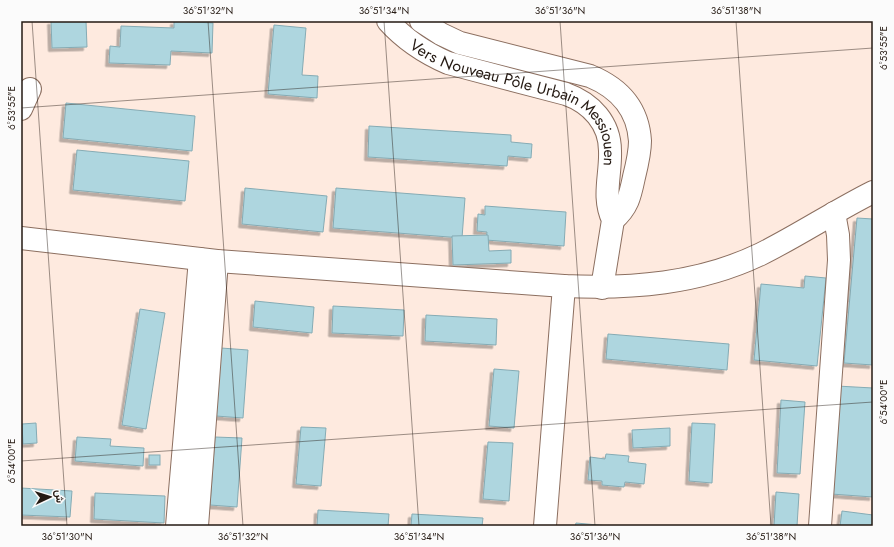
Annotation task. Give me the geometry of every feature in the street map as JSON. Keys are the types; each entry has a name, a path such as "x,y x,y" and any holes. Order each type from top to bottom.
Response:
{"street":[{"name":"Vers Nouveau Pôle Urbain Messiouen","path":"388,21 402,35 432,56 448,63 577,98 586,104 601,120 609,140 610,151 607,199 612,220 602,288"},
{"name":"Vers Nouveau Pôle Urbain Messiouen","path":"421,21 441,34 460,43 590,76 604,82 616,90 634,113 640,142 639,156 629,199 622,211 612,220"},
{"path":"21,109 30,89"},
{"path":"21,238 208,260 564,286 602,288 642,286 683,280 722,269 760,254 873,192"},
{"path":"820,526 839,260 838,235 834,213"},
{"path":"177,526 208,260"},
{"path":"197,526 208,260"},
{"path":"545,526 564,286"}],"building":[{"path":"51,21 86,21 87,47 52,48"},
{"path":"174,21 213,23 212,53 171,51 170,65 109,63 110,46 120,47 121,26 174,28"},
{"path":"274,25 306,28 302,75 318,76 317,98 268,94"},
{"path":"66,103 195,116 192,151 63,138"},
{"path":"369,126 511,135 511,142 532,144 531,158 508,156 507,166 368,157"},
{"path":"77,150 189,161 185,201 73,190"},
{"path":"245,188 327,196 323,232 242,224"},
{"path":"336,188 465,198 462,238 333,228"},
{"path":"485,206 566,212 564,246 486,240 487,232 477,231 478,214 485,215"},
{"path":"857,218 873,219 873,365 844,363"},
{"path":"488,235 489,251 511,250 511,263 453,265 452,236"},
{"path":"805,276 826,278 817,366 754,360 761,284 804,288"},
{"path":"255,301 314,307 312,333 253,327"},
{"path":"333,306 404,310 403,336 332,333"},
{"path":"140,309 165,313 146,429 122,425"},
{"path":"426,315 497,319 496,345 425,341"},
{"path":"608,334 729,344 727,370 606,359"},
{"path":"221,348 248,350 243,418 216,416"},
{"path":"494,369 519,371 514,428 489,426"},
{"path":"837,386 873,388 873,497 831,494"},
{"path":"781,400 805,402 800,474 777,473"},
{"path":"36,423 37,443 23,444 22,424"},
{"path":"692,423 715,424 712,483 689,481"},
{"path":"301,427 326,428 321,486 296,484"},
{"path":"670,428 670,446 633,448 632,430"},
{"path":"77,437 111,439 110,446 144,448 143,466 75,461"},
{"path":"215,437 242,438 237,507 210,505"},
{"path":"488,442 513,443 509,501 483,499"},
{"path":"606,454 629,456 628,462 646,464 644,484 625,482 624,487 602,485 602,481 588,480 590,457 605,459"},
{"path":"149,455 160,455 160,465 149,465"},
{"path":"21,488 72,491 70,517 21,515"},
{"path":"776,492 799,494 797,526 774,526"},
{"path":"95,493 165,496 164,523 94,519"},
{"path":"318,510 389,514 388,526 317,526"},
{"path":"842,511 873,515 873,526 840,526"},
{"path":"412,514 483,518 482,526 411,526"},
{"path":"576,523 609,526 575,526"}]}
